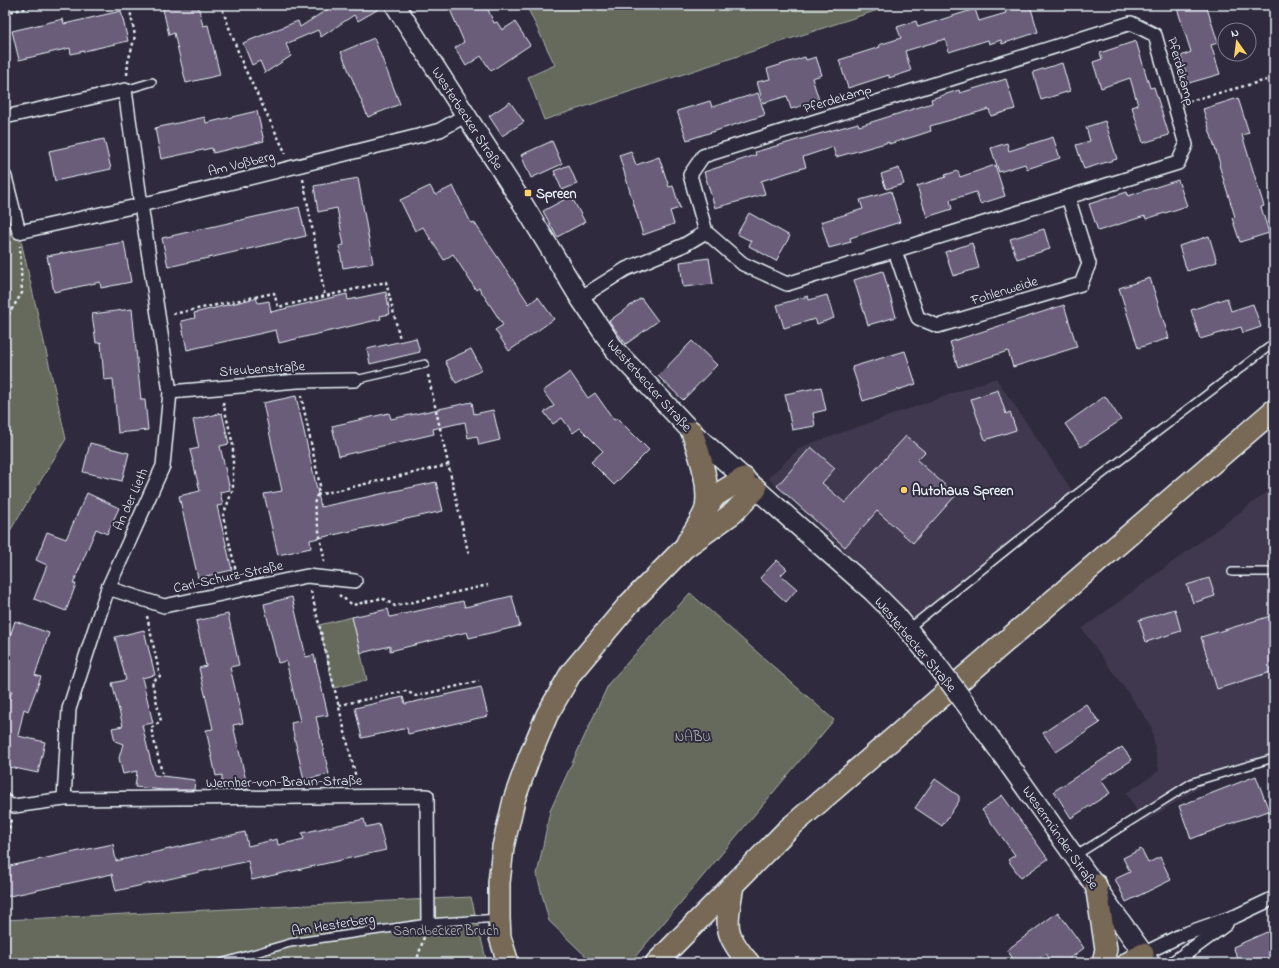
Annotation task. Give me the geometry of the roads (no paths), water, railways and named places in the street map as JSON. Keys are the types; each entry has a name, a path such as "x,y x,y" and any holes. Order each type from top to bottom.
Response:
{"main road":[{"path":"656,963 787,830 1274,410"},
{"path":"692,432 703,468 706,486 706,509"},
{"path":"684,548 715,496 750,484"},
{"path":"508,961 500,937 498,918 499,883 503,847 514,800 529,758 547,715 571,673 629,604 684,548 732,513 750,484"},
{"path":"733,885 728,921 728,934 749,963"},
{"path":"1096,886 1106,949 1103,963"}],"street":[{"name":"Westerbecker Straße","path":"395,5 524,204 580,298 615,350 692,432 873,592 908,629 971,711"},
{"name":"Pferdekamp","path":"1131,23 1155,35 1186,145 1178,163 1068,197 787,284 743,264 706,232 690,175 704,156 1131,23"},
{"path":"5,116 126,90"},
{"name":"An der Lieth","path":"64,799 69,710 108,588 162,466 170,392 141,205 126,90"},
{"name":"Am Voßberg","path":"5,177 19,232 141,205 440,130 466,115"},
{"name":"Fohlenweide","path":"895,251 918,318 938,326 1080,284 1089,264 1068,197"},
{"path":"580,298 626,269 684,245 706,232"},
{"name":"Steubenstraße","path":"170,392 298,381 355,380"},
{"name":"Carl-Schurz-Straße","path":"108,588 164,606 307,576 322,579 355,581"},
{"name":"Wesermünder Straße","path":"971,711 1096,886 1140,960"},
{"name":"Wernher-von-Braun-Straße","path":"10,802 64,799 427,796 428,923"},
{"path":"1140,960 1182,935 1236,916 1274,898"},
{"path":"1173,963 1236,916"}],"lane":[{"path":"126,90 152,82"},
{"path":"908,629 1075,496 1274,344"},
{"path":"355,380 425,364"},
{"path":"1232,572 1274,572"},
{"path":"1074,856 1193,782 1274,758"},
{"name":"Am Hesterberg","path":"221,963 290,943 428,923 498,918"}],"place":[{"name":"Spreen","path":"528,193"},
{"name":"Autohaus Spreen","path":"904,490"}],"park label":[{"name":"NABU","path":"693,736"},
{"name":"Sandbecker Bruch","path":"446,930"}]}
